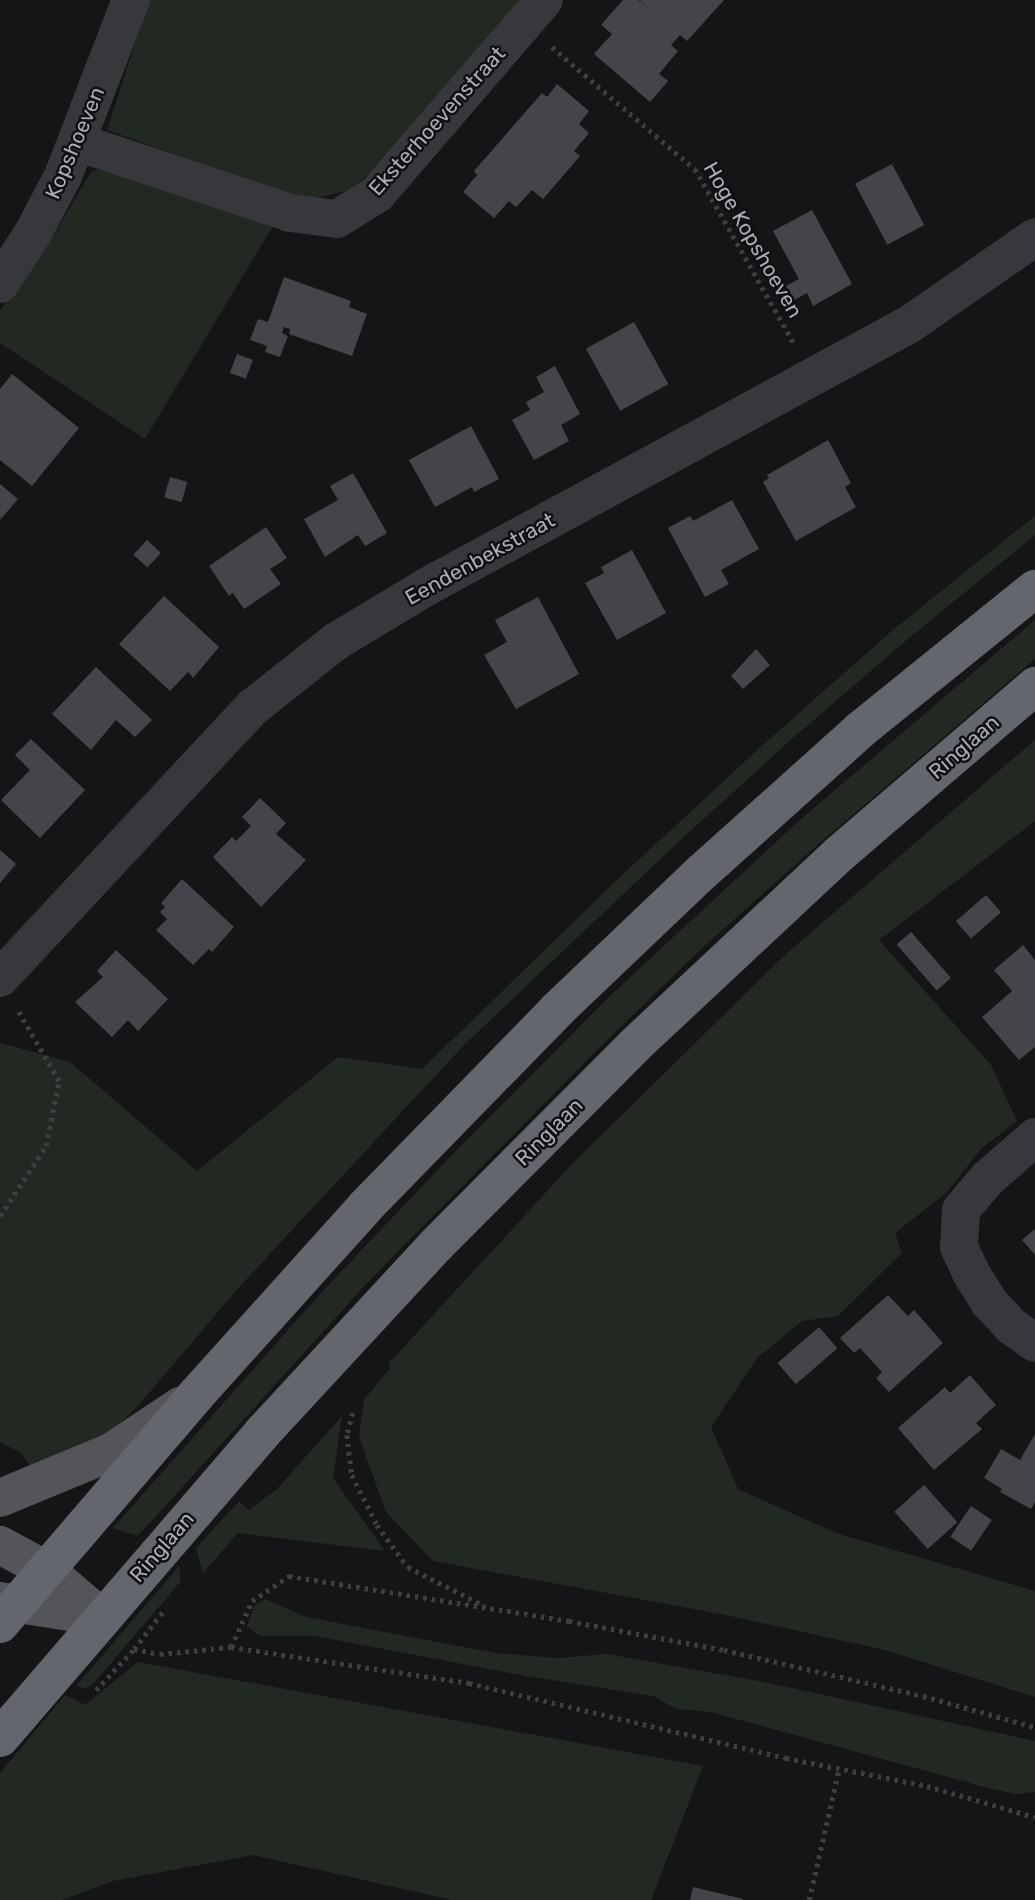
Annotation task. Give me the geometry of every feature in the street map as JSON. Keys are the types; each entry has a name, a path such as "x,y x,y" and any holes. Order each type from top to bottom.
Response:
{"highway":[{"path":"5,1610 46,1570 196,1395 365,1207 557,1010 702,872 860,730 1035,589"},
{"name":"Ringlaan","path":"0,1738 101,1617 262,1433 436,1245 634,1046 838,855 1035,686"}],"main road":[{"path":"0,1498 111,1452 196,1395"},
{"path":"0,1545 46,1570 101,1617"},
{"path":"5,1610 101,1617"}],"street":[{"name":"Kopshoeven","path":"2,281 33,233 77,142 131,0"},
{"name":"Eksterhoevenstraat","path":"77,142 290,212 337,219 377,194 534,12"},
{"name":"Eendenbekstraat","path":"7,991 253,707 335,642 428,586 909,324 1035,237"},
{"path":"1035,1136 987,1179 961,1210 960,1247 971,1273 989,1302 1011,1326 1035,1343"}],"path":[{"name":"Hoge Kopshoeven","path":"534,12 695,169 813,376"},
{"path":"0,1216 46,1146 59,1081 7,991"},
{"path":"353,1413 347,1435 352,1475 377,1525 408,1567 489,1608"},
{"path":"231,1647 252,1601 289,1576 724,1650 923,1696 1035,1727"},
{"path":"134,1649 160,1654 231,1647 469,1683 839,1769 927,1786 1035,1817"},
{"path":"809,1900 839,1769"}],"shaded area":[{"path":"149,0 519,0 378,165 351,190 311,199 283,193 107,130"},
{"path":"111,163 273,226 145,439 0,343 0,311 52,238 91,172"},
{"path":"1035,516 1035,535 794,737 674,846 464,1045 241,1285 143,1400 108,1436 33,1470 21,1453 0,1442 0,1043 70,1062 197,1171 338,1057 422,1069 621,876 765,743 894,629"},
{"path":"1035,620 1035,659 814,848 698,952 593,1054 368,1282 138,1536 113,1528 318,1296 450,1157 613,993 801,819"},
{"path":"1035,740 1035,821 879,940 991,1065 1017,1121 982,1148 946,1193 895,1233 902,1253 838,1316 802,1321 757,1358 711,1427 738,1489 836,1533 1035,1591 1035,1697 885,1650 721,1614 433,1561 386,1512 359,1437 364,1400 390,1368 389,1363 573,1163 787,953"},
{"path":"342,1416 333,1478 385,1551 238,1533 203,1573 196,1548 239,1501 249,1510 277,1489"},
{"path":"179,1566 181,1581 93,1684 83,1689 77,1685"},
{"path":"265,1599 306,1617 495,1653 557,1658 607,1654 769,1683 1035,1741 1035,1792 1015,1794 981,1786 711,1712 676,1709 653,1696 526,1676 315,1636 260,1636 247,1626 255,1605"},
{"path":"138,1662 703,1766 651,1900 452,1900 253,1855 113,1881 62,1900 0,1900 0,1773 65,1695 85,1705"}],"building":[{"path":"623,0 638,0 649,9 639,0 724,0 687,41 680,35 671,45 678,51 659,74 668,81 650,102 594,54 612,34 601,25"},
{"path":"557,84 589,111 579,124 589,133 574,151 580,156 543,199 532,190 516,207 509,201 494,218 463,192 477,175 474,171 542,93 547,97"},
{"path":"892,164 924,225 887,245 855,184"},
{"path":"812,210 852,284 813,306 807,293 794,300 786,286 799,279 773,231"},
{"path":"284,277 351,301 349,307 367,314 352,356 289,334 290,329 284,327 282,333 288,336 280,357 265,352 267,346 250,340 258,319 268,322"},
{"path":"634,322 668,384 620,411 586,349"},
{"path":"237,354 253,360 246,379 230,373"},
{"path":"555,366 580,414 561,425 569,441 534,460 512,420 530,410 526,402 544,392 536,377"},
{"path":"12,374 79,428 32,486 0,460 0,389"},
{"path":"471,426 499,479 474,492 472,487 435,507 409,460"},
{"path":"828,440 851,483 845,487 856,507 796,541 763,482 769,478 767,475"},
{"path":"353,473 387,533 365,546 358,535 325,557 304,519 338,500 330,486"},
{"path":"170,477 187,482 182,502 164,497"},
{"path":"0,484 18,499 0,520"},
{"path":"732,500 759,549 721,570 729,584 705,597 668,528 690,516 693,521"},
{"path":"266,527 287,558 270,569 281,584 244,609 233,593 229,596 209,566"},
{"path":"147,540 161,553 147,568 133,555"},
{"path":"632,550 666,613 617,640 585,583 604,573 601,567"},
{"path":"164,596 219,647 193,678 188,672 170,691 119,644"},
{"path":"538,597 579,674 516,709 484,655 507,642 495,620"},
{"path":"756,649 770,665 743,689 731,676"},
{"path":"96,667 152,720 135,737 116,720 91,750 52,714"},
{"path":"31,739 85,790 40,838 1,800 30,770 15,755"},
{"path":"260,798 286,823 276,834 306,860 261,907 213,857 232,837 236,841 251,826 242,817"},
{"path":"0,850 16,864 0,883"},
{"path":"182,879 234,927 212,952 209,949 193,965 156,930 167,919 160,912 165,907 161,903"},
{"path":"986,895 1001,912 971,939 956,921"},
{"path":"911,932 951,978 937,991 897,944"},
{"path":"1023,945 1035,960 1035,1047 1019,1060 982,1017 1012,991 994,970"},
{"path":"116,950 168,999 138,1031 128,1020 112,1037 75,1002 103,977 97,971"},
{"path":"1035,1229 1035,1255 1022,1240"},
{"path":"888,1295 908,1316 914,1310 943,1343 889,1392 876,1378 882,1372 860,1348 854,1353 840,1338"},
{"path":"819,1327 837,1348 796,1384 777,1363"},
{"path":"970,1375 996,1405 976,1423 982,1429 934,1470 898,1428 945,1387 950,1393"},
{"path":"1035,1434 1035,1502 1031,1509 1000,1492 1002,1489 984,1478 1001,1449 1020,1460"},
{"path":"924,1485 957,1522 928,1549 894,1512"},
{"path":"971,1506 992,1520 971,1551 950,1537"},
{"path":"693,1887 743,1899 743,1900 690,1900"}]}
